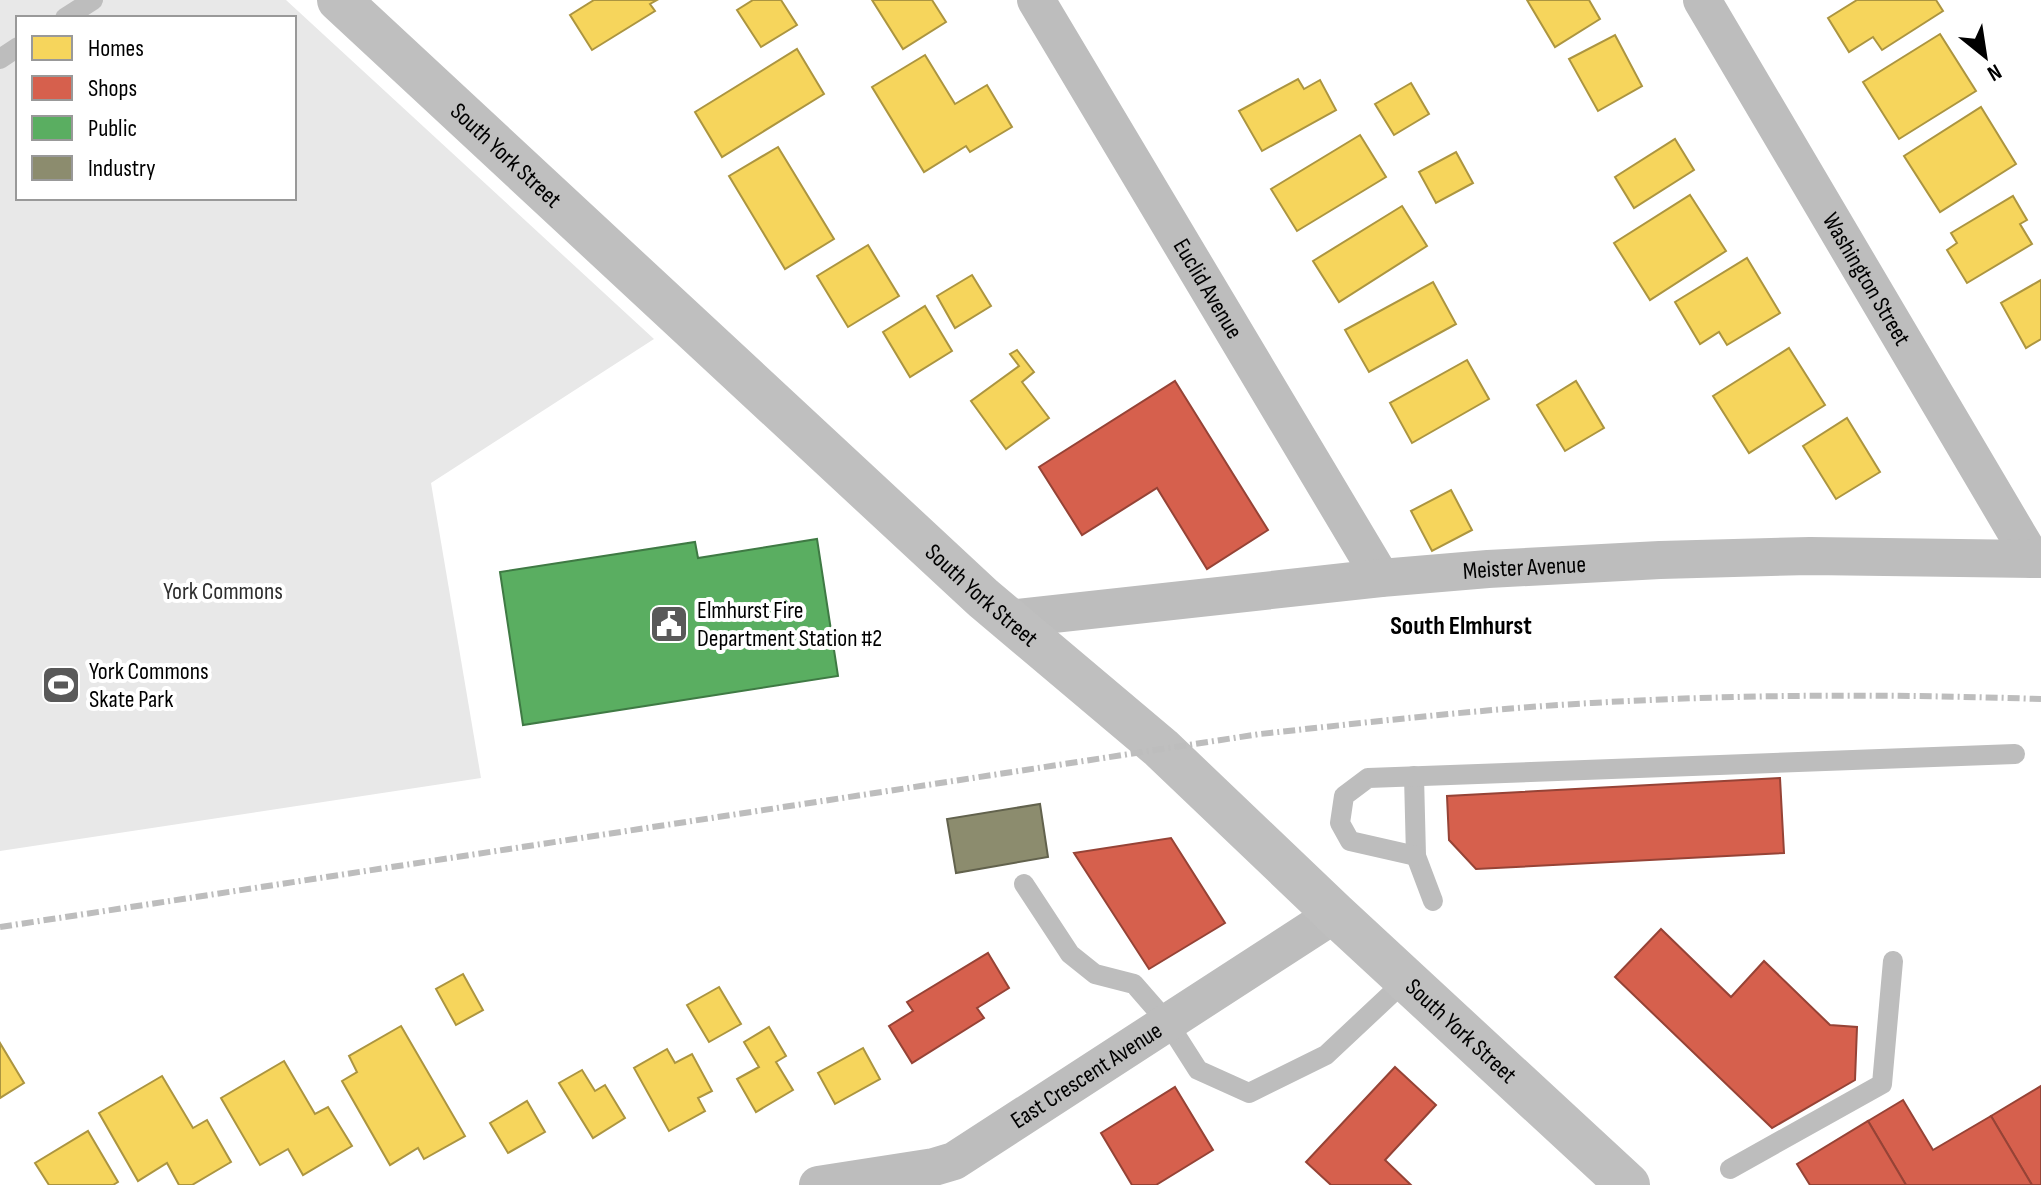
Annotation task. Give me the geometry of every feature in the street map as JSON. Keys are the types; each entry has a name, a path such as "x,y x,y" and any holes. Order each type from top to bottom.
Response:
{"main road":[{"name":"South York Street","path":"339,0 1009,619 1161,748 1628,1185"}],"street":[{"name":"Euclid Avenue","path":"1036,0 1381,578"},
{"name":"Washington Street","path":"1702,0 2037,559"},
{"name":"Meister Avenue","path":"1009,619 1381,578 1660,560 1810,556 2037,559"},
{"name":"East Crescent Avenue","path":"818,1185 934,1167 954,1161 1335,914"}],"lane":[{"path":"68,16 93,0"},
{"path":"1416,856 1350,841 1340,823 1344,796 1368,778 2015,754"},
{"path":"1414,776 1416,856 1433,901"},
{"path":"1024,884 1070,954 1095,974 1134,984 1168,1023 1198,1070 1249,1093 1326,1055 1406,980"},
{"path":"1730,1169 1882,1084 1893,961"}],"green space":[{"name":"York Commons","path":"0,0 286,0 654,339 431,483 481,778 0,851"}],"building: Homes":[{"path":"594,0 657,0 650,4 655,11 592,50 570,15"},
{"path":"753,0 781,0 797,25 761,47 737,10"},
{"path":"872,0 932,0 946,22 903,49"},
{"path":"1527,0 1589,0 1600,19 1555,47"},
{"path":"1857,0 1936,0 1943,11 1882,50 1873,37 1849,52 1828,18"},
{"path":"1940,34 1976,91 1899,139 1863,82"},
{"path":"1615,35 1642,86 1598,111 1569,59"},
{"path":"797,49 824,94 722,157 695,112"},
{"path":"925,55 955,104 987,85 1012,127 970,152 966,146 924,172 872,87"},
{"path":"1298,79 1304,89 1320,80 1336,110 1262,151 1239,111"},
{"path":"1411,83 1429,114 1394,135 1375,104"},
{"path":"1981,107 2016,164 1940,212 1904,156"},
{"path":"1360,135 1386,177 1297,231 1271,189"},
{"path":"1675,139 1694,170 1634,208 1615,177"},
{"path":"778,147 834,239 785,269 729,176"},
{"path":"1456,152 1473,183 1436,203 1419,172"},
{"path":"1690,195 1726,251 1650,300 1614,243"},
{"path":"2013,196 2027,220 2020,224 2032,244 1967,283 1947,250 1957,243 1951,233"},
{"path":"1402,206 1427,246 1339,302 1313,261"},
{"path":"868,245 899,296 848,327 817,276"},
{"path":"1747,258 1780,313 1727,345 1719,332 1700,344 1675,302"},
{"path":"972,275 991,306 955,328 937,296"},
{"path":"2041,280 2041,339 2026,348 2001,303"},
{"path":"1433,282 1456,324 1369,372 1345,330"},
{"path":"925,306 952,351 910,377 883,332"},
{"path":"1789,348 1825,405 1749,453 1713,396"},
{"path":"1017,350 1034,372 1022,382 1049,418 1006,449 971,401 1019,366 1010,354"},
{"path":"1467,360 1489,399 1412,443 1390,403"},
{"path":"1576,381 1604,428 1565,451 1537,405"},
{"path":"1847,418 1880,472 1836,499 1803,446"},
{"path":"1451,490 1472,530 1432,551 1411,511"},
{"path":"463,974 483,1010 456,1025 436,989"},
{"path":"719,987 741,1024 709,1042 687,1005"},
{"path":"401,1026 465,1136 424,1159 418,1148 390,1165 342,1081 357,1072 349,1056"},
{"path":"769,1027 786,1056 776,1062 793,1090 756,1112 737,1079 759,1067 744,1042"},
{"path":"0,1043 24,1083 0,1098"},
{"path":"863,1048 880,1079 835,1104 818,1073"},
{"path":"667,1049 675,1063 692,1054 712,1091 698,1098 705,1111 669,1131 634,1068"},
{"path":"284,1061 315,1114 328,1107 352,1146 303,1175 288,1149 260,1165 221,1098"},
{"path":"582,1070 595,1091 605,1085 625,1118 593,1138 559,1083"},
{"path":"162,1076 193,1128 207,1120 231,1162 192,1185 179,1185 167,1163 138,1181 99,1113"},
{"path":"527,1101 545,1132 508,1153 490,1123"},
{"path":"88,1131 118,1182 113,1185 49,1185 35,1163"}],"building: Shops":[{"path":"1175,381 1268,530 1207,569 1157,488 1082,535 1039,467"},
{"path":"1780,778 1784,853 1476,869 1449,840 1447,796"},
{"path":"1171,838 1225,923 1149,969 1074,853"},
{"path":"1661,929 1731,997 1764,961 1830,1025 1857,1027 1855,1080 1772,1128 1615,977"},
{"path":"988,953 1009,988 977,1008 984,1018 912,1063 889,1026 913,1011 907,1002"},
{"path":"1395,1067 1436,1105 1385,1160 1411,1185 1331,1185 1306,1162"},
{"path":"2041,1086 2041,1185 2032,1185 1991,1116"},
{"path":"1175,1087 1213,1150 1156,1185 1132,1185 1101,1133"},
{"path":"1903,1100 1933,1150 1991,1116 2032,1185 1906,1185 1868,1121"},
{"path":"1868,1121 1906,1185 1810,1185 1797,1164"}],"building: Public":[{"name":"Elmhurst Fire Department Station #2","path":"817,539 838,676 523,725 500,572 695,542 698,558"}],"building: Industry":[{"path":"1040,804 1048,857 956,873 947,819"}],"railway":[{"path":"0,927 1260,734 1467,712 1648,700 1816,696 2041,699"}],"place":[{"name":"Elmhurst Fire Department Station #2","path":"669,624"},
{"name":"York Commons Skate Park","path":"61,685"}],"district":[{"name":"South Elmhurst","path":"1461,626"}]}
